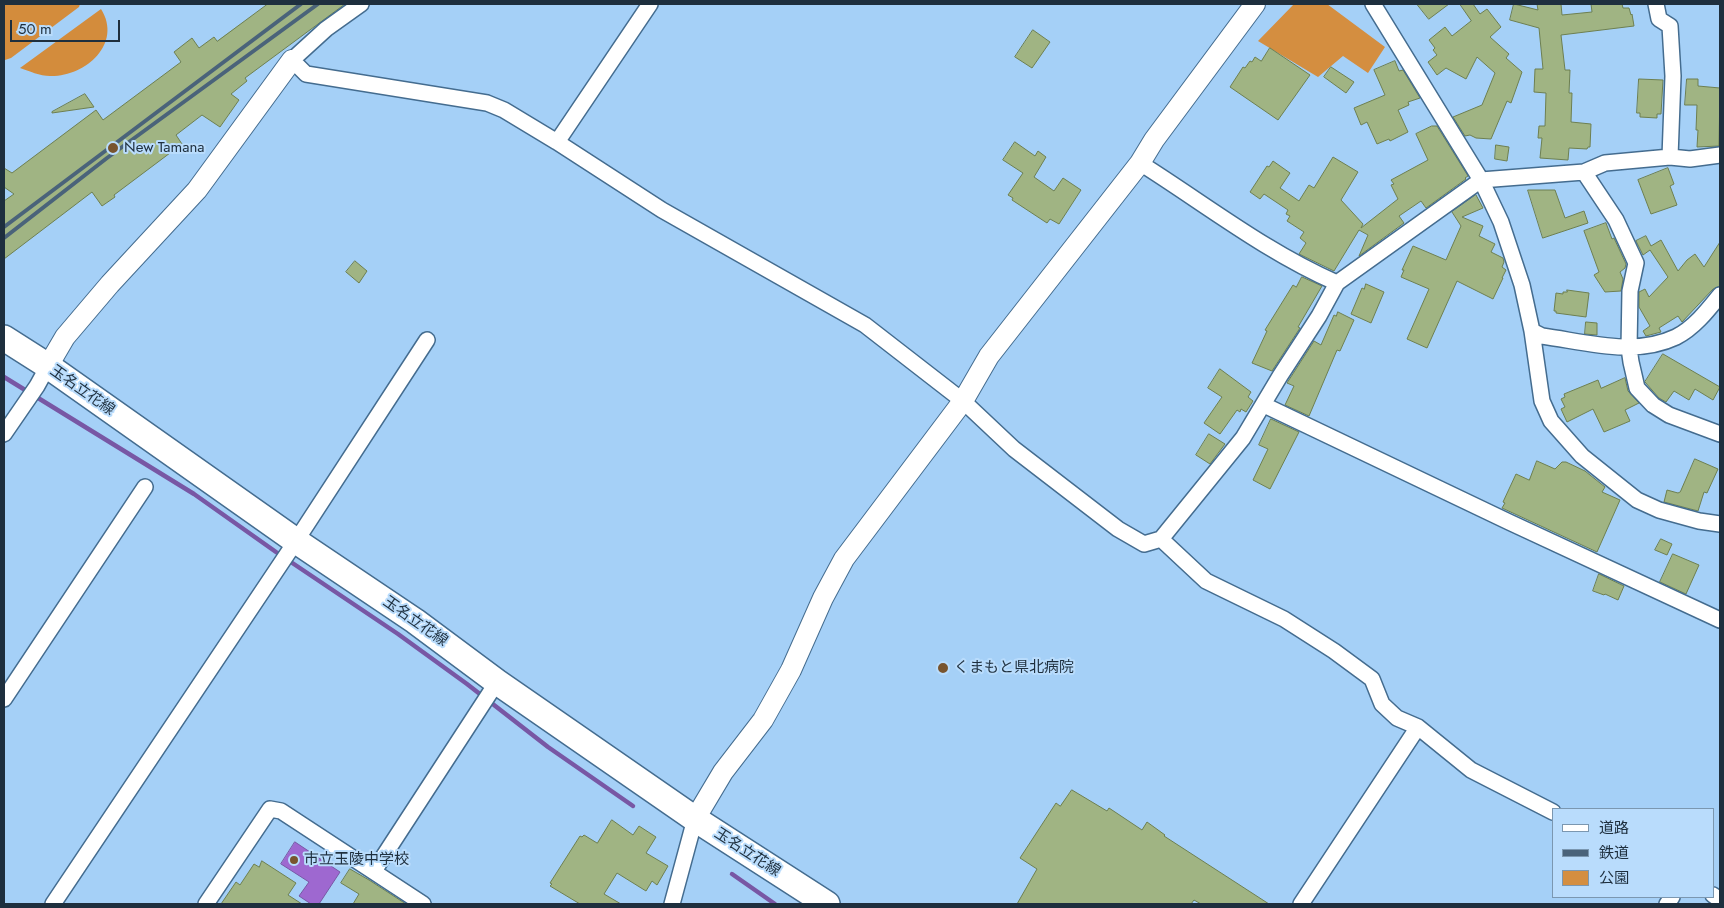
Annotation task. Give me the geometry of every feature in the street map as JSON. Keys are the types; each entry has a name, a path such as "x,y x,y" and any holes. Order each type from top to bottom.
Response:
{"main road":[{"name":"玉名立花線","path":"4,338 42,376 296,541 415,622 493,688 827,904"}],"street":[{"path":"4,434 26,403 65,337 197,190 292,60 326,29 361,4"},
{"path":"557,142 650,4"},
{"path":"672,904 695,819 723,772 767,712 791,670 823,598 844,559 963,401 989,356 1140,163 1166,124 1255,4"},
{"path":"1373,4 1480,180 1501,222 1522,284 1532,331 1542,401 1551,421 1582,456 1637,500 1659,510 1699,521 1720,524"},
{"path":"1656,4 1659,19 1670,26 1672,45 1670,157"},
{"path":"292,60 306,74 487,104 504,110 662,210 866,324 963,401 1014,449 1118,529 1144,544 1161,539 1243,438 1319,316 1337,283 1480,180 1584,172 1605,163 1670,157 1690,159 1720,155"},
{"path":"1140,163 1236,227 1311,271 1337,283"},
{"path":"1584,172 1616,220 1636,263 1630,291 1629,348 1637,388 1653,405 1669,415 1720,434"},
{"path":"1532,331 1542,336 1629,348 1650,346 1677,337 1702,317 1720,294"},
{"path":"53,904 296,541 427,340"},
{"path":"1264,405 1720,620"},
{"path":"4,699 145,487"},
{"path":"1161,539 1206,581 1284,620 1372,679 1382,704 1397,718 1418,728 1471,770 1552,811"},
{"path":"374,871 493,688"},
{"path":"1301,904 1418,728"},
{"path":"206,904 270,809 281,811 423,904"}],"green space":[{"path":"1294,4 1327,4 1385,47 1368,73 1343,56 1318,77 1258,41"}],"shaded area":[{"path":"4,4 80,4 79,7 11,58 5,60"},
{"path":"101,9 107,22 104,46 97,56 87,64 76,71 50,76 20,68"},
{"path":"295,842 340,872 319,904 311,904 299,896 309,882 281,864"}],"building":[{"path":"268,4 345,4 245,78 247,81 231,94 239,100 220,127 202,115 176,135 182,144 114,195 115,197 102,206 92,192 4,259 4,201 14,194 4,187 4,168 12,173 96,110 103,120 181,62 174,52 192,38 199,48 214,37 217,41"},
{"path":"1417,4 1449,4 1429,19"},
{"path":"1460,4 1473,4 1480,14 1487,9 1501,27 1490,37 1509,54 1506,58 1522,72 1511,103 1507,101 1491,139 1476,138 1470,135 1465,136 1453,117 1482,105 1495,73 1477,57 1466,79 1446,68 1437,75 1428,62 1437,55 1433,50 1435,48 1429,40 1445,27 1452,36 1471,21"},
{"path":"1514,4 1538,10 1537,4 1561,4 1562,15 1592,12 1591,4 1622,4 1623,8 1629,8 1632,14 1634,26 1561,35 1565,70 1570,70 1569,93 1572,93 1571,122 1591,124 1590,147 1587,149 1569,148 1568,160 1540,158 1542,138 1538,138 1539,126 1545,126 1546,93 1534,92 1535,69 1543,69 1539,28 1510,20"},
{"path":"1033,30 1050,42 1032,68 1015,57"},
{"path":"1270,48 1310,75 1278,120 1230,87 1243,67 1245,68 1255,57 1261,61"},
{"path":"1395,61 1399,71 1403,70 1420,98 1408,102 1409,105 1398,110 1408,132 1390,141 1389,139 1377,144 1367,122 1361,125 1354,108 1385,95 1374,70"},
{"path":"1331,67 1354,82 1346,93 1324,77"},
{"path":"1639,79 1663,80 1661,114 1657,114 1657,118 1640,117 1640,113 1637,113"},
{"path":"1687,79 1698,79 1698,86 1720,88 1719,146 1697,147 1697,105 1685,105"},
{"path":"85,94 94,107 52,113 52,112"},
{"path":"1432,126 1437,126 1468,176 1466,179 1426,208 1421,201 1399,216 1404,223 1359,256 1368,235 1359,230 1334,271 1299,254 1306,243 1300,238 1304,232 1287,221 1290,216 1286,214 1288,210 1264,194 1260,199 1250,192 1267,166 1269,167 1273,161 1290,173 1280,188 1299,201 1309,185 1314,188 1333,157 1358,172 1341,200 1363,224 1361,228 1398,199 1391,185 1394,184 1391,180 1428,160 1416,134"},
{"path":"1015,142 1035,156 1038,151 1046,157 1034,177 1054,191 1063,178 1081,190 1059,224 1050,219 1047,223 1012,200 1013,198 1008,195 1023,173 1003,160"},
{"path":"1496,145 1509,147 1507,161 1495,159"},
{"path":"1668,168 1674,184 1670,186 1677,205 1651,214 1638,180"},
{"path":"1528,190 1555,190 1565,218 1584,211 1588,223 1543,238"},
{"path":"1476,195 1483,208 1462,217 1483,226 1479,236 1495,244 1491,252 1503,258 1502,267 1506,270 1493,299 1457,281 1427,348 1407,339 1429,289 1401,277 1404,270 1402,270 1413,246 1446,260 1461,226 1452,212"},
{"path":"1606,223 1612,239 1614,238 1626,264 1625,268 1620,272 1623,279 1621,291 1605,292 1594,275 1599,272 1584,231"},
{"path":"1646,236 1651,246 1661,240 1678,271 1695,254 1704,267 1720,242 1720,286 1713,289 1682,322 1678,316 1659,328 1661,332 1646,336 1643,331 1650,326 1639,307 1639,292 1645,289 1649,297 1668,277 1650,250 1643,255 1636,241"},
{"path":"355,261 367,271 359,283 346,272"},
{"path":"1302,277 1322,286 1298,327 1300,328 1272,371 1252,363 1267,331 1265,330 1293,285 1296,287"},
{"path":"1366,284 1384,292 1371,323 1351,314 1362,288 1364,289"},
{"path":"1567,290 1589,293 1586,317 1556,313 1554,311 1556,293 1563,294"},
{"path":"1338,312 1354,320 1340,351 1337,350 1309,416 1285,405 1294,386 1287,383 1314,341 1321,345 1334,315 1336,316"},
{"path":"1586,322 1597,323 1597,335 1585,334"},
{"path":"1663,354 1720,387 1713,400 1695,389 1689,400 1674,391 1666,402 1659,398 1645,382"},
{"path":"1220,369 1251,392 1248,397 1253,401 1246,412 1241,409 1240,412 1237,410 1220,434 1204,423 1222,397 1208,388"},
{"path":"1625,378 1628,391 1639,403 1625,410 1630,421 1604,432 1593,409 1567,422 1561,409 1565,407 1561,399 1565,397 1564,394 1598,380 1601,388"},
{"path":"1271,419 1299,432 1270,489 1253,480 1268,449 1259,445"},
{"path":"1209,434 1225,444 1210,464 1196,455"},
{"path":"1695,459 1718,469 1707,493 1704,492 1698,511 1664,502 1667,490 1680,492"},
{"path":"1537,461 1555,469 1562,462 1566,462 1585,471 1605,487 1602,492 1620,500 1597,552 1502,508 1516,474 1529,480"},
{"path":"1661,539 1672,544 1667,555 1655,550"},
{"path":"1673,554 1699,565 1686,594 1660,582"},
{"path":"1599,574 1624,586 1618,600 1593,591"},
{"path":"1072,790 1107,811 1109,808 1142,830 1147,822 1164,836 1269,904 1201,904 1194,900 1191,904 1017,904 1037,869 1020,858 1056,803 1060,806"},
{"path":"612,820 633,835 639,826 656,837 646,853 668,866 657,885 652,881 646,891 617,873 604,894 621,904 580,904 550,886 552,884 550,883 580,836 584,835 597,843"},
{"path":"262,861 296,883 288,895 302,904 221,904 236,882 240,885 254,864 259,867"},
{"path":"350,869 406,904 353,904 359,894 341,883"}],"waterway":[{"path":"4,377 194,494 398,634 467,684 548,747 633,806"},
{"path":"732,874 775,904"}],"railway":[{"path":"4,227 301,4"},
{"path":"4,238 107,158 318,4"}],"place":[{"name":"New Tamana","path":"113,148"},
{"name":"くまもと県北病院","path":"943,668"},
{"name":"市立玉陵中学校","path":"294,860"}]}
